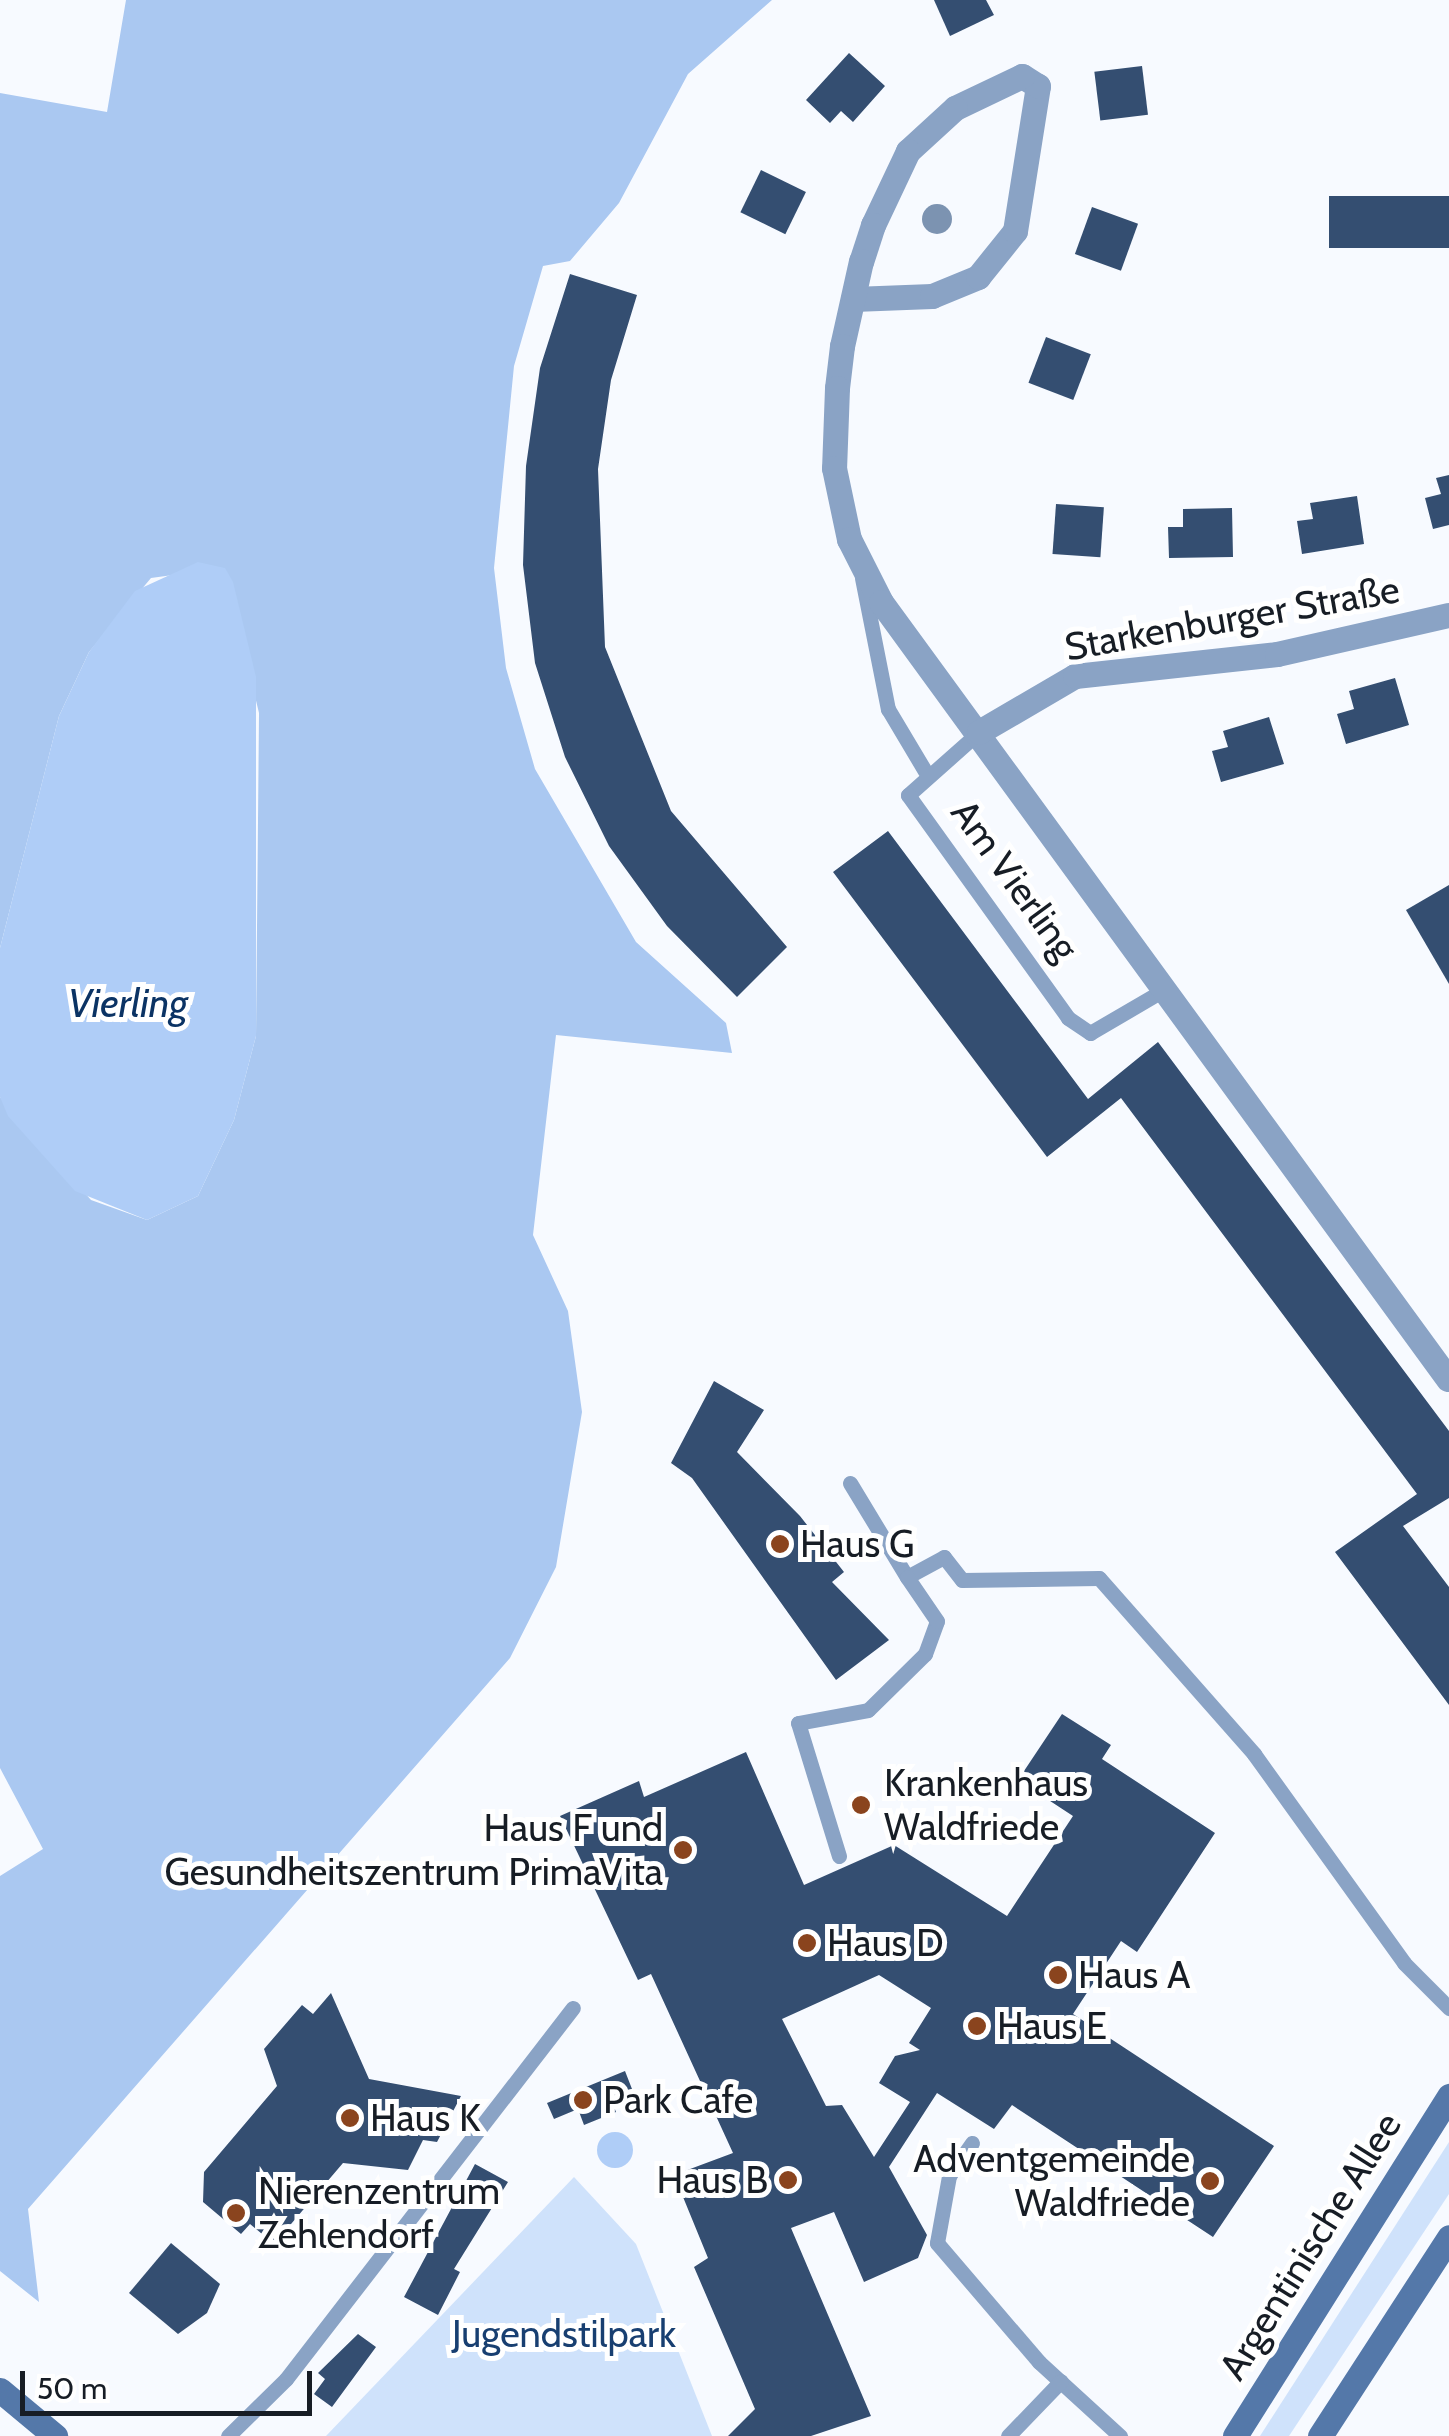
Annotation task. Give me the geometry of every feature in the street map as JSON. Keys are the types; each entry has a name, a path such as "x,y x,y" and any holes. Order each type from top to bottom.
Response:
{"main road":[{"name":"Argentinische Allee","path":"1235,2436 1449,2096"},
{"path":"1320,2436 1449,2238"},
{"path":"0,2390 54,2436"}],"street":[{"name":"Am Vierling","path":"853,299 932,296 978,277 1015,232 1038,86 1022,76 988,85 908,152 873,225 853,299 834,468 861,571 1162,992 1448,1379"},
{"name":"Starkenburger Straße","path":"979,732 1074,676 1277,654 1449,615"}],"lane":[{"name":"Am Vierling","path":"861,571 888,709 925,771 908,795 1068,1018 1090,1033 1162,992"},
{"path":"925,771 979,732"},
{"path":"839,1856 798,1723 868,1710 925,1654 937,1621 850,1483"},
{"path":"907,1577 944,1558 962,1580 1099,1578 1254,1754 1404,1963 1449,2008"},
{"path":"228,2436 286,2378 573,2008"},
{"path":"972,2143 949,2176 937,2243 1060,2381 1120,2436"},
{"path":"1008,2436 1060,2381"}],"green space":[{"path":"1449,2142 1449,2194 1289,2436 1260,2436"},
{"name":"Jugendstilpark","path":"574,2177 636,2244 712,2436 326,2436"}],"shaded area":[{"path":"126,0 772,0 688,74 619,203 570,261 543,266 514,366 494,568 506,668 535,769 636,942 726,1023 732,1053 556,1035 533,1235 568,1311 582,1412 556,1567 510,1658 28,2209 39,2302 0,2271 0,1876 43,1849 0,1768 0,1097 91,1200 147,1220 198,1196 234,1120 256,1036 259,713 224,568 151,578 89,652 59,716 0,948 0,93 107,112"}],"water":[{"name":"Vierling","path":"198,562 225,568 233,582 256,677 256,1036 234,1120 198,1196 147,1220 75,1191 8,1116 0,1097 0,948 59,716 89,652 135,591"},
{"path":"615,2132 628,2137 633,2150 628,2163 615,2168 602,2163 597,2150 602,2137"}],"building":[{"path":"934,0 986,0 994,15 950,36"},
{"path":"849,53 885,86 853,122 841,111 830,123 806,100"},
{"path":"1142,66 1148,115 1100,120 1094,72"},
{"path":"761,170 806,192 785,234 740,212"},
{"path":"1329,196 1449,196 1449,248 1329,248"},
{"path":"1092,207 1138,224 1121,271 1075,254"},
{"path":"570,274 637,295 611,380 598,469 605,647 671,811 787,947 737,997 667,926 609,846 565,757 535,663 523,565 526,466 540,368"},
{"path":"1046,337 1091,354 1073,400 1028,383"},
{"path":"1449,475 1449,525 1433,529 1425,498 1441,494 1436,478"},
{"path":"1357,496 1364,544 1302,554 1297,521 1313,519 1310,503"},
{"path":"1056,504 1104,507 1100,557 1053,554"},
{"path":"1232,508 1233,557 1169,558 1168,527 1183,527 1183,509"},
{"path":"1395,678 1409,725 1346,744 1337,714 1354,709 1349,691"},
{"path":"1269,717 1284,764 1221,782 1212,751 1228,747 1223,731"},
{"path":"888,831 1088,1099 1158,1042 1449,1431 1449,1498 1403,1526 1449,1587 1449,1705 1335,1552 1417,1494 1121,1098 1047,1157 833,872"},
{"path":"1449,885 1449,984 1406,910"},
{"name":"Haus G","path":"714,1381 764,1410 737,1452 800,1516 844,1572 832,1582 889,1640 836,1680 692,1478 671,1463"},
{"path":"1062,1714 1111,1745 1102,1759 1215,1833 1137,1952 1121,1941 1073,2014 1274,2146 1213,2237 1012,2105 994,2129 937,2093 889,2167 927,2235 918,2258 864,2282 834,2212 791,2228 871,2416 811,2436 728,2436 755,2409 694,2267 708,2258 674,2175 733,2153 651,1974 638,1980 560,1816 639,1781 644,1797 746,1752 804,1885 894,1845 1007,1916 1073,1816 1018,1780","holes":["879,1975 931,2008 909,2043 920,2050 895,2056 879,2083 910,2102 874,2157 842,2105 826,2106 782,2019"]},
{"name":"Haus K","path":"331,1993 369,2079 461,2096 437,2142 423,2140 408,2170 343,2163 274,2244 250,2224 241,2234 203,2202 204,2172 277,2086 264,2049 302,2005 313,2014"},
{"name":"Park Cafe","path":"625,2071 632,2089 610,2097 616,2112 584,2125 578,2109 554,2119 547,2103"},
{"path":"475,2164 508,2182 454,2269 460,2272 438,2315 404,2297"},
{"path":"171,2243 220,2284 207,2313 178,2334 129,2293"},
{"path":"358,2334 376,2347 332,2407 314,2394 325,2379 318,2373"}],"place":[{"name":"Haus G","path":"780,1544"},
{"name":"Krankenhaus Waldfriede","path":"861,1805"},
{"name":"Haus F und Gesundheitszentrum PrimaVita","path":"683,1850"},
{"name":"Haus D","path":"807,1943"},
{"name":"Haus A","path":"1058,1975"},
{"name":"Haus E","path":"977,2026"},
{"name":"Park Cafe","path":"583,2100"},
{"name":"Haus K","path":"350,2118"},
{"name":"Haus B","path":"788,2180"},
{"name":"Adventgemeinde Waldfriede","path":"1210,2181"},
{"name":"Nierenzentrum Zehlendorf","path":"236,2213"}]}
